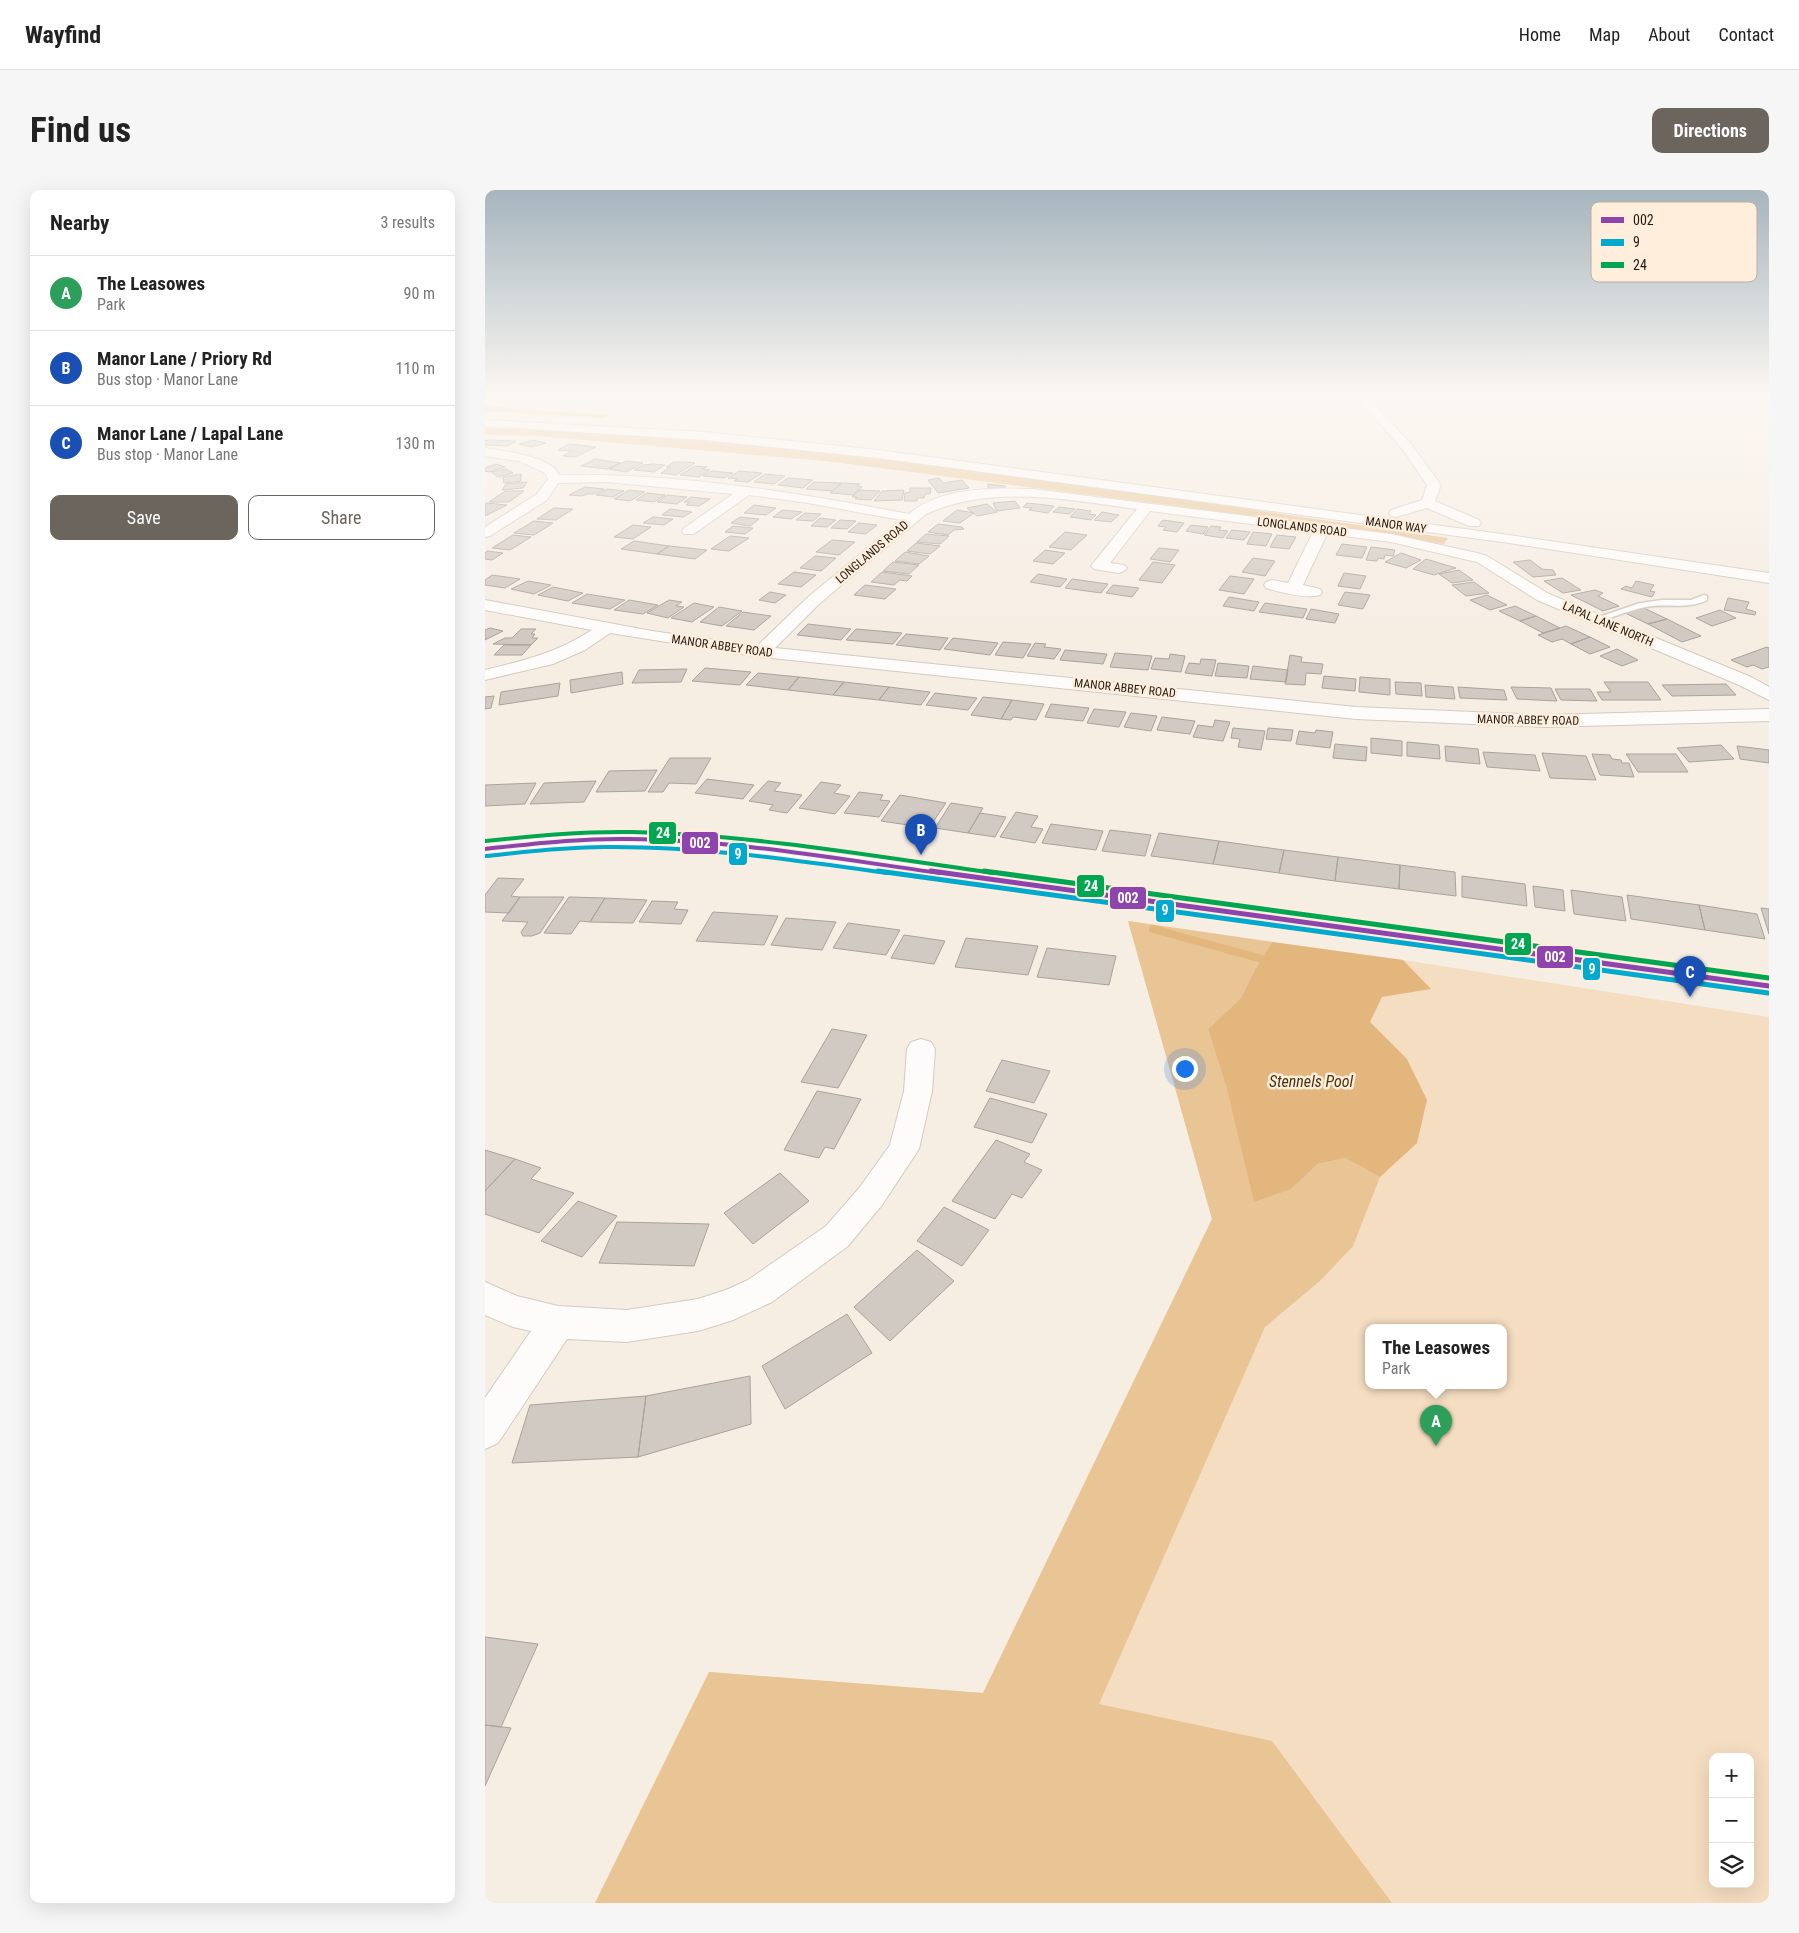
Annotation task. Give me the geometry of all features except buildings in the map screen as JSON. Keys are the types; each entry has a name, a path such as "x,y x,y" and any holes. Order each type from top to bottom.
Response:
{"main road":[{"path":"485,532 542,497 553,479 551,472"},
{"name":"MANOR WAY","path":"1024,472 1769,578"},
{"name":"MANOR WAY","path":"1096,472 1721,556"},
{"path":"1425,472 1435,485 1428,503"},
{"path":"553,479 607,478 746,491 808,499 911,518"},
{"path":"708,533 684,531 746,491"},
{"name":"LONGLANDS ROAD","path":"761,652 813,601 911,518 941,502 971,495 1015,491 1048,494 1391,538 1449,552"},
{"path":"1396,513 1428,503 1474,523"},
{"path":"1099,566 1146,507"},
{"path":"1293,589 1322,529"},
{"name":"LAPAL LANE NORTH","path":"1449,552 1482,559 1543,597 1745,681 1769,694"},
{"path":"1083,563 1119,568"},
{"path":"1271,586 1314,592"},
{"name":"MANOR ABBEY ROAD","path":"485,606 607,628 761,652 1365,713 1543,721 1769,716"},
{"path":"485,675 547,660 579,646 607,628"},
{"path":"485,850 558,840 604,839 694,842 825,857 1403,934 1769,986"},
{"path":"485,1298 513,1311 558,1322 627,1326 698,1315 733,1304 760,1291 837,1236 871,1196 904,1149 918,1091 921,1049"},
{"path":"485,1430 558,1322"}],"lane":[{"path":"1598,619 1640,606 1667,602 1690,605 1704,598"}],"shaded area":[{"path":"910,472 983,472 1448,538 1444,544 1270,518"},
{"path":"1128,921 1403,960 1769,1017 1769,1903 595,1903 709,1672 983,1693 1212,1219"},
{"path":"1128,921 1272,942 1241,998 1208,1029 1228,1093 1291,1189 1318,1164 1345,1158 1380,1177 1353,1246 1321,1280 1265,1327 1099,1704 1272,1741 1392,1903 595,1903 709,1672 983,1693 1212,1219"}],"water":[{"name":"Stennels Pool","path":"1272,942 1403,960 1431,989 1382,997 1370,1022 1407,1059 1427,1100 1417,1143 1380,1177 1345,1158 1318,1164 1291,1189 1254,1202 1228,1093 1208,1029 1241,998"}],"waterway":[{"path":"1153,929 1262,959"}],"transit line":[{"name":"24","path":"485,841 573,833 630,832 686,834 826,850 1769,978"},
{"name":"002","path":"485,849 602,839 714,844 825,857 1769,986"},
{"name":"9","path":"486,856 589,847 659,848 742,855 824,864 1768,993"}],"place":[{"name":"Manor Lane / Priory Rd","path":"921,855"},
{"name":"Manor Lane / Lapal Lane","path":"1690,997"},
{"name":"The Leasowes","path":"1436,1446"}]}
